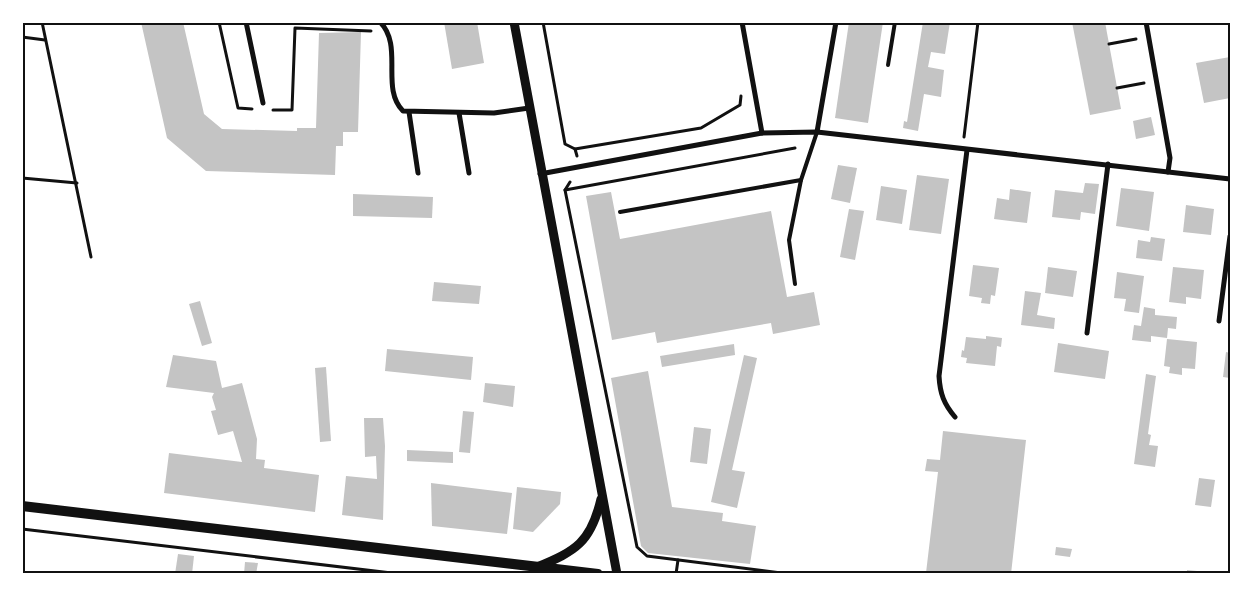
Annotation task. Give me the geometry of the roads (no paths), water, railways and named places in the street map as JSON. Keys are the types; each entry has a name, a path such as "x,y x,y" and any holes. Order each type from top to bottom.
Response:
{"main road":[{"path":"22,506 598,574"}],"street":[{"path":"246,22 264,106"},
{"path":"380,22 387,29 391,41 397,105 402,111 498,113 529,108"},
{"path":"514,22 540,174 617,574"},
{"path":"742,22 762,133"},
{"path":"817,132 836,22"},
{"path":"1146,22 1170,158 1168,172"},
{"path":"408,112 418,172"},
{"path":"459,113 469,173"},
{"path":"540,174 762,133 817,132 1230,179"},
{"path":"955,418 945,405 940,392 939,376 967,150"},
{"path":"1088,333 1108,164"},
{"path":"1219,321 1230,236"},
{"path":"538,567 566,555 581,543 591,530 602,496"}],"lane":[{"path":"888,65 895,22"},
{"path":"795,284 790,240 801,180 817,132"},
{"path":"620,212 801,180"}]}
